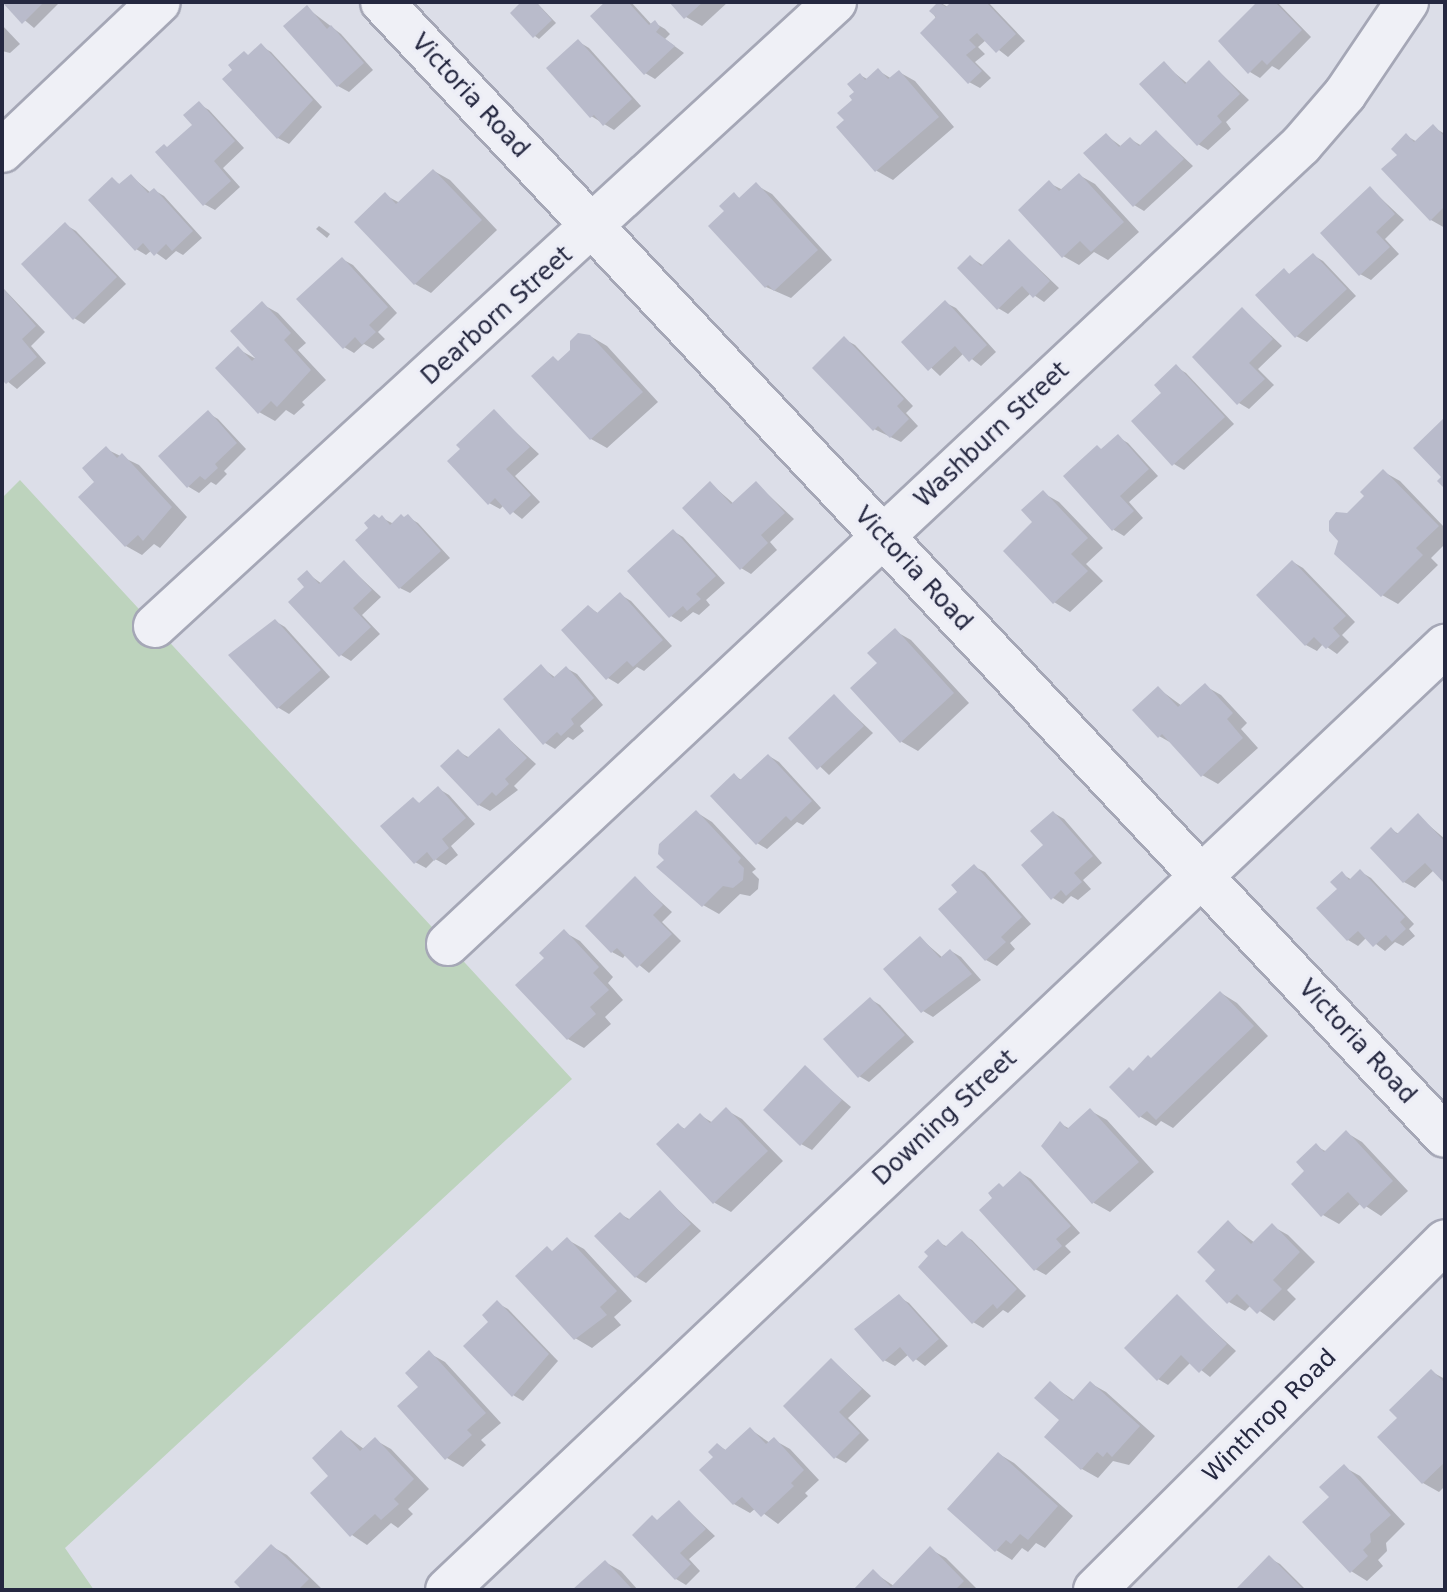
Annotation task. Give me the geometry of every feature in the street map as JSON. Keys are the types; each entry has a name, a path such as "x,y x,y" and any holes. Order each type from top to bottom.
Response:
{"street":[{"path":"2,151 159,2"},
{"name":"Victoria Road","path":"382,2 1445,1136"},
{"name":"Dearborn Street","path":"155,626 594,228 835,2"},
{"name":"Washburn Street","path":"448,944 1301,145 1345,94 1407,2"},
{"name":"Downing Street","path":"447,1590 1445,646"},
{"name":"Winthrop Road","path":"1095,1590 1445,1241"}],"green space":[{"path":"20,480 572,1079 65,1548 94,1590 2,1590 2,498"}],"building":[{"path":"2,2 44,2 22,24"},
{"path":"521,2 536,2 552,20 533,38 510,13"},
{"path":"605,2 628,2 649,25 655,20 660,27 656,32 675,46 644,75 590,16"},
{"path":"669,2 703,2 684,19"},
{"path":"938,2 946,7 951,2 986,2 1016,34 996,53 977,33 969,40 976,47 966,55 982,71 968,84 920,33 936,17 929,11"},
{"path":"1257,2 1275,2 1302,30 1267,65 1262,60 1248,74 1218,41"},
{"path":"307,5 327,29 331,25 364,63 337,87 283,26"},
{"path":"578,39 632,99 603,126 594,115 590,118 546,68"},
{"path":"261,43 313,100 277,139 222,79 232,70 228,65 244,51 248,55"},
{"path":"1209,60 1240,94 1217,116 1222,122 1197,146 1139,84 1164,61 1185,84"},
{"path":"878,68 888,79 899,70 939,117 875,172 836,127 844,120 837,113 852,100 849,96 854,92 847,84 860,73 865,80"},
{"path":"199,101 235,141 214,161 231,181 203,206 155,152 164,144 167,147 192,125 183,115"},
{"path":"1433,124 1445,137 1445,206 1430,221 1381,169 1397,155 1391,149 1406,133 1414,142"},
{"path":"1156,130 1184,159 1133,207 1083,153 1106,133 1119,147 1130,137 1139,146"},
{"path":"433,169 482,220 414,285 354,222 385,192 396,204"},
{"path":"1079,173 1124,222 1091,252 1080,241 1062,258 1018,210 1049,180 1059,191"},
{"path":"131,174 148,193 154,188 193,231 172,251 166,244 154,256 143,243 135,251 88,200 112,177 119,184"},
{"path":"756,182 818,250 774,291 768,285 765,288 708,226 724,211 719,206 734,192 739,198"},
{"path":"1370,186 1395,214 1376,232 1390,247 1359,276 1320,233"},
{"path":"65,222 117,277 73,320 21,264"},
{"path":"1009,239 1050,281 1033,298 1022,286 997,310 957,268 970,255 981,266"},
{"path":"1313,253 1347,289 1295,338 1255,295 1284,268 1289,274"},
{"path":"342,257 388,307 369,325 376,332 362,345 355,337 343,349 296,299"},
{"path":"2,287 36,326 22,339 37,357 6,384 2,380"},
{"path":"945,300 987,345 969,362 955,346 928,371 901,342"},
{"path":"262,301 291,333 284,340 311,370 277,407 271,401 258,414 215,368 238,346 252,361 255,358 230,331"},
{"path":"1242,307 1273,339 1249,363 1265,379 1237,405 1192,357"},
{"path":"578,333 590,335 643,392 590,440 531,376 553,356 558,361 570,350 570,341"},
{"path":"844,336 904,399 897,406 909,419 890,438 878,426 873,431 812,368"},
{"path":"1176,364 1225,417 1172,466 1131,421 1161,393 1154,385"},
{"path":"494,409 530,447 506,469 531,495 510,515 495,498 488,505 447,461 460,449 456,445"},
{"path":"208,410 237,443 215,464 218,468 205,480 200,476 187,488 158,456"},
{"path":"1445,417 1445,489 1437,481 1441,477 1413,448"},
{"path":"1118,434 1149,469 1120,496 1134,511 1112,531 1063,476 1097,445 1101,449"},
{"path":"106,446 117,458 122,453 172,507 143,541 138,535 125,547 78,497 94,482 82,468"},
{"path":"1383,469 1439,526 1416,548 1423,555 1381,597 1334,554 1338,541 1329,531 1329,521 1336,512 1347,513 1364,496 1360,492"},
{"path":"710,481 731,504 756,481 785,513 761,535 768,543 740,570 682,508"},
{"path":"1043,490 1088,538 1071,554 1088,571 1053,604 1003,551 1032,522 1021,510"},
{"path":"374,514 379,518 382,515 390,525 401,514 404,517 408,514 441,551 399,589 355,540 368,528 364,523"},
{"path":"673,529 716,576 696,594 701,599 687,611 683,606 669,618 627,571"},
{"path":"344,560 372,590 353,608 371,627 339,657 288,602 304,587 297,579 307,570 319,584"},
{"path":"1292,560 1346,616 1333,628 1340,636 1326,649 1314,637 1305,646 1256,595"},
{"path":"620,592 663,640 633,667 627,661 606,680 561,630 588,605 597,613"},
{"path":"275,619 321,670 277,709 228,655"},
{"path":"895,628 954,693 900,743 850,688 877,663 867,653"},
{"path":"541,664 553,678 566,666 594,698 571,719 574,724 561,736 557,732 543,745 503,699"},
{"path":"1205,683 1233,713 1227,719 1243,738 1201,777 1162,734 1158,738 1132,710 1158,686 1178,707"},
{"path":"834,694 864,726 817,770 788,738"},
{"path":"499,728 527,758 505,779 509,784 496,796 492,792 478,806 440,766 458,749 467,758"},
{"path":"768,754 812,801 791,821 786,816 756,845 710,796 734,773 740,780"},
{"path":"438,786 466,818 442,839 449,848 434,861 427,852 414,864 380,826 413,797 419,803"},
{"path":"696,810 741,858 738,862 744,868 743,880 733,888 723,886 702,907 656,867 664,860 658,854 659,844"},
{"path":"1053,811 1093,856 1074,873 1082,882 1066,896 1061,890 1051,900 1021,865 1043,845 1030,831"},
{"path":"1418,813 1445,842 1445,884 1425,863 1403,883 1370,848 1391,827 1397,834"},
{"path":"974,864 1022,917 1001,937 1006,942 985,961 938,909 957,892 951,885"},
{"path":"1360,869 1405,917 1400,922 1406,929 1392,942 1386,935 1373,947 1358,931 1347,941 1316,908 1337,889 1330,882 1342,871 1349,880"},
{"path":"635,876 663,905 653,915 672,934 637,968 617,948 611,953 585,926"},
{"path":"564,929 599,967 593,973 609,990 590,1007 596,1014 567,1040 515,985 544,958 539,953"},
{"path":"920,936 940,958 950,949 972,974 921,1013 883,969"},
{"path":"1220,991 1254,1026 1156,1120 1147,1111 1139,1118 1109,1087 1129,1067 1133,1071 1148,1055 1151,1058"},
{"path":"870,997 905,1035 858,1078 823,1039"},
{"path":"805,1065 842,1100 800,1146 763,1110"},
{"path":"726,1107 768,1151 713,1204 656,1144 678,1123 684,1129 700,1113 710,1123"},
{"path":"1090,1108 1139,1162 1092,1204 1041,1146 1060,1121 1067,1129"},
{"path":"1346,1130 1393,1181 1364,1209 1348,1192 1321,1217 1291,1184 1304,1171 1296,1162 1316,1143 1324,1152"},
{"path":"1020,1171 1071,1226 1056,1239 1062,1246 1034,1271 979,1210 992,1198 988,1193 999,1183 1003,1187"},
{"path":"660,1190 691,1224 635,1278 594,1236 620,1212 628,1220"},
{"path":"1228,1220 1251,1244 1272,1223 1300,1252 1273,1280 1282,1289 1257,1314 1237,1294 1227,1304 1205,1281 1215,1270 1197,1252"},
{"path":"962,1231 1017,1289 997,1309 993,1304 972,1324 918,1267 928,1256 924,1252 938,1239 945,1247"},
{"path":"567,1237 617,1291 600,1307 607,1315 574,1340 515,1276 547,1246 552,1251"},
{"path":"899,1294 939,1339 913,1362 900,1347 883,1362 854,1329"},
{"path":"1177,1294 1227,1344 1199,1373 1181,1355 1157,1381 1124,1348"},
{"path":"497,1300 549,1354 512,1397 463,1346 488,1322 482,1315"},
{"path":"429,1350 486,1413 467,1430 472,1435 445,1460 397,1406 418,1387 405,1373"},
{"path":"831,1358 862,1389 839,1412 860,1433 834,1459 783,1406"},
{"path":"1431,1369 1445,1383 1445,1462 1422,1484 1377,1437 1397,1418 1389,1410"},
{"path":"1050,1381 1072,1401 1090,1381 1140,1426 1112,1457 1107,1452 1103,1457 1097,1452 1081,1470 1044,1437 1059,1420 1034,1398"},
{"path":"750,1427 766,1444 774,1437 804,1470 791,1483 794,1486 761,1517 742,1497 733,1505 699,1470 713,1457 708,1452 717,1443 725,1450"},
{"path":"341,1430 360,1451 375,1437 414,1479 394,1499 399,1504 381,1520 375,1514 350,1537 310,1493 328,1476 312,1458"},
{"path":"998,1452 1058,1506 1028,1540 1020,1534 1011,1544 1006,1540 995,1552 947,1509"},
{"path":"1344,1464 1391,1515 1370,1534 1371,1542 1363,1550 1368,1556 1350,1573 1302,1522 1329,1497 1319,1487"},
{"path":"679,1500 706,1529 680,1553 691,1564 675,1580 632,1535 652,1515 657,1520"},
{"path":"271,1544 309,1579 298,1590 242,1590 234,1582"},
{"path":"930,1546 964,1581 955,1590 853,1590 873,1569 891,1587"},
{"path":"1269,1555 1304,1590 1235,1590"},
{"path":"605,1560 633,1590 572,1590"}]}
